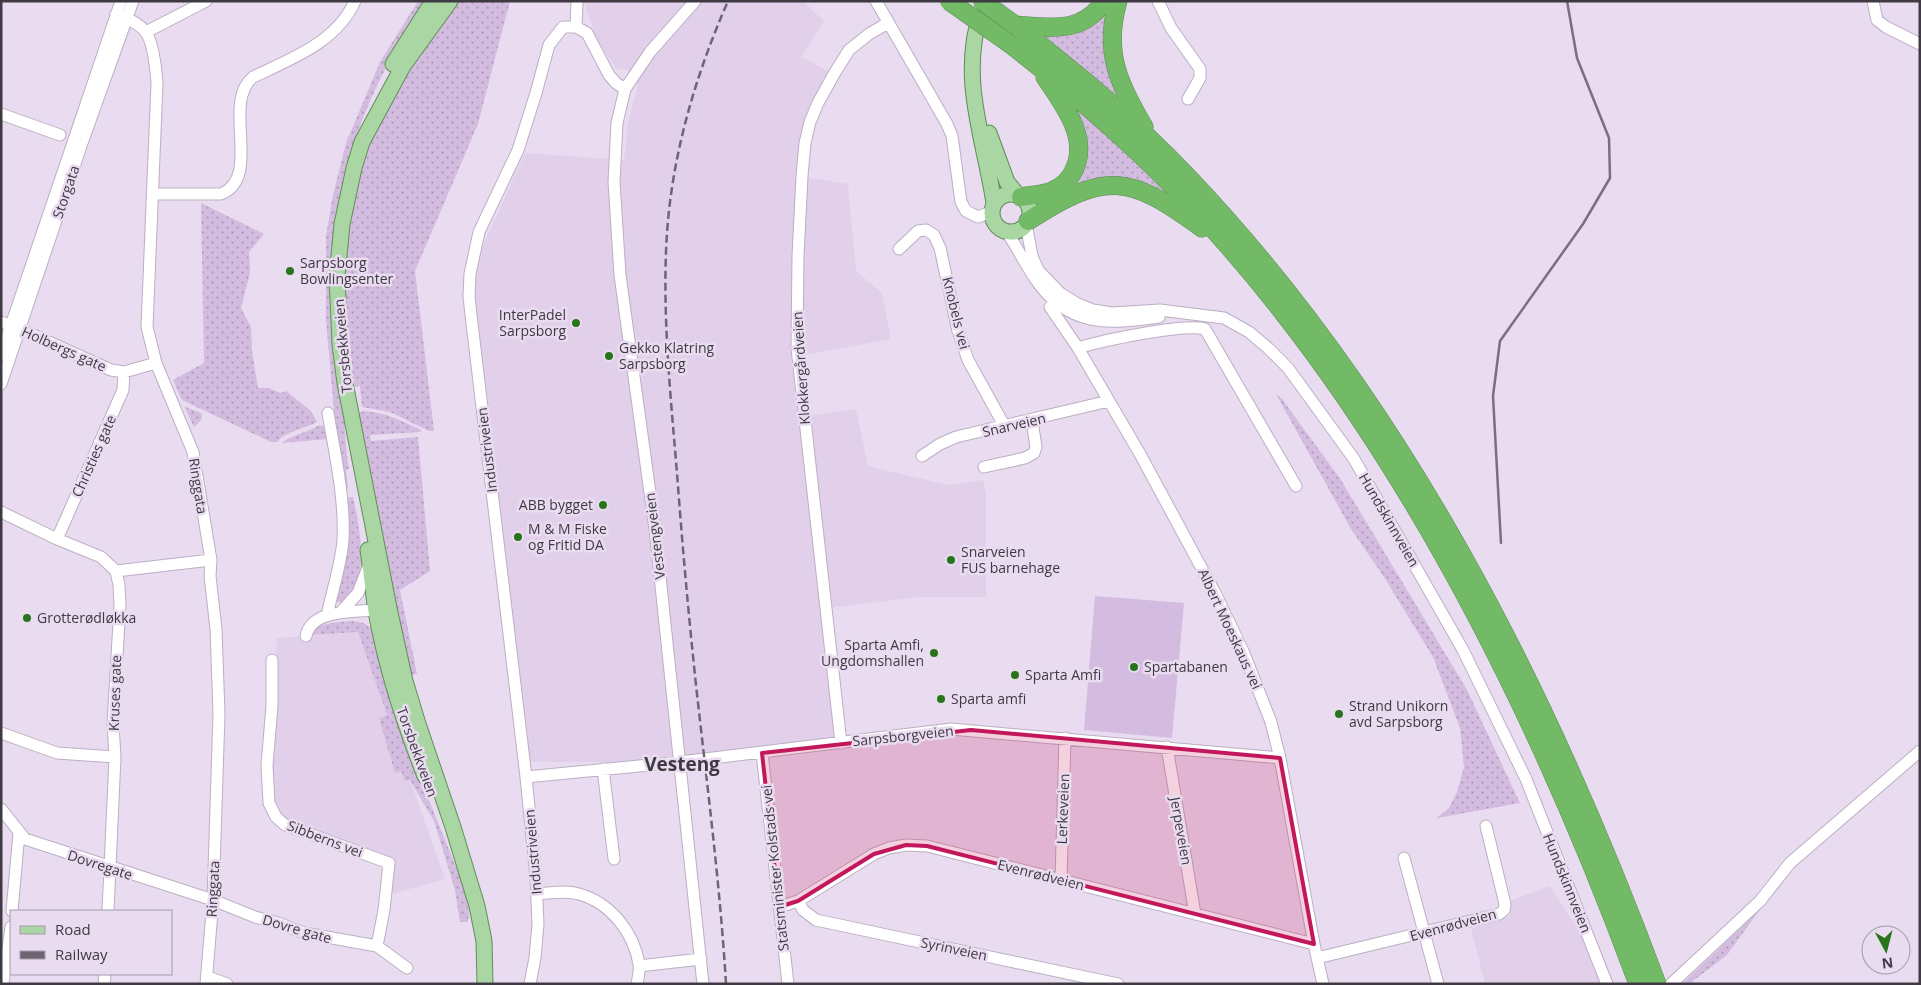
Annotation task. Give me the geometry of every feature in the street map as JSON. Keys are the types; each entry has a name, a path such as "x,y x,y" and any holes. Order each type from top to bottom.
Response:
{"highway":[{"path":"949,1 1036,64 1104,121 1152,165 1229,248 1295,329 1366,428 1416,509 1451,571 1520,703 1593,866 1638,984"},
{"path":"982,1 1015,24 1093,87 1151,141 1228,220 1296,302 1365,397 1432,502 1494,613 1557,741 1613,869 1657,984"},
{"path":"1015,24 1052,28 1073,25 1092,16 1104,1"},
{"path":"1118,1 1111,32 1115,66 1126,94 1151,141"},
{"path":"1019,196 1043,194 1062,185 1073,173 1078,157 1078,141 1072,124 1036,64"},
{"path":"1027,222 1054,204 1084,190 1106,185 1128,186 1138,188 1159,198 1229,248"}],"main road":[{"name":"Torsbekkveien","path":"382,609 362,466 354,435 340,345 337,277 345,206 354,168 377,96 412,32 433,1"},
{"name":"Torsbekkveien","path":"364,139 403,66 450,1"},
{"path":"985,1 975,34 972,79 974,108 995,224 1006,231 1019,230 1027,222 1029,208 1007,182 994,150 982,94 982,50 987,25 995,1"},
{"path":"993,208 1004,195 1019,196"},
{"name":"Torsbekkveien","path":"354,435 355,467 370,564 382,609 453,827 476,906 484,941 485,984"}],"street":[{"name":"Storgata","path":"121,1 121,16"},
{"name":"Storgata","path":"1,355 121,16 133,1"},
{"path":"121,16 139,25 146,32 206,1"},
{"path":"152,194 221,194 230,191 236,184 241,161 242,90 246,83 253,77 316,47 342,21 355,1"},
{"path":"577,3 576,27 587,33 609,75 616,84 625,89 650,52 695,1"},
{"path":"876,1 947,124 952,136 961,202 966,211 978,216 993,208"},
{"path":"1158,1 1171,28 1200,68 1200,78 1188,98"},
{"path":"1873,1 1877,20 1886,27 1920,44"},
{"name":"Klokkergårdveien","path":"841,743 797,348 798,256 802,176 805,143 810,122 831,79 849,50 868,34 888,24"},
{"name":"Industriveien","path":"530,984 535,958 538,924 537,894 526,777 471,315 470,281 480,232 518,150 549,45 563,27 576,27"},
{"name":"Ringgata","path":"146,32 156,62 157,83 147,327 156,363 193,452 211,560 210,576 216,629 219,714 213,900 207,980"},
{"name":"Vestengveien","path":"625,89 617,123 614,160 618,256 655,528 703,984"},
{"path":"1,114 60,135"},
{"name":"Hundskinnveien","path":"1027,222 1032,256 1038,270 1060,293 1076,303 1093,310 1112,313 1160,310 1224,318 1249,332 1288,368 1354,459 1462,650 1526,779 1607,984"},
{"name":"Knobels vei","path":"899,249 918,231 926,230 934,235 940,248 958,332 968,360 1005,427"},
{"path":"1006,231 1042,288 1053,300 1073,313 1092,320 1113,323 1160,317 1180,312"},
{"name":"Albert Moeskaus vei","path":"1050,307 1078,348 1140,454 1198,561 1243,651 1272,722 1323,984"},
{"name":"Storgata","path":"1,384 11,325"},
{"name":"Holbergs gate","path":"11,325 111,370 124,372 156,363"},
{"path":"1078,348 1095,342 1147,334 1194,327 1205,329 1296,486"},
{"name":"Christies gate","path":"57,540 123,390 124,372"},
{"name":"Snarveien","path":"922,456 940,444 956,437 1032,421 1109,401"},
{"path":"327,616 339,559 343,528 340,491 328,414"},
{"path":"984,467 1025,458 1034,453 1036,447 1032,421"},
{"path":"1,512 57,540 101,557 116,571 211,560"},
{"path":"340,613 358,593 370,564"},
{"name":"Kruses gate","path":"108,910 115,757 113,724 120,605 116,571"},
{"path":"306,636 310,624 315,620 340,613 382,609"},
{"name":"Sibberns vei","path":"272,660 272,706 267,765 269,803 276,817 285,825 389,863 384,910 377,946"},
{"name":"Sarpsborgveien","path":"526,777 762,753 951,729 1280,758"},
{"path":"1,733 57,753 115,757"},
{"name":"Lerkeveien","path":"1061,880 1065,738"},
{"name":"Jerpeveien","path":"1167,747 1195,914"},
{"path":"1671,984 1760,901 1790,863 1920,751"},
{"name":"Statsminister Kolstads vei","path":"762,753 788,984"},
{"path":"603,769 614,859"},
{"name":"Dovregate","path":"1,809 25,839 213,900"},
{"name":"Evenrødveien","path":"1317,958 1499,914 1504,910 1505,904 1486,826"},
{"path":"12,910 19,833"},
{"name":"Evenrødveien","path":"779,907 798,901 874,854 889,848 906,845 927,846 1314,944"},
{"path":"1404,858 1438,984"},
{"path":"537,894 562,892 579,894 607,908 621,922 628,934 639,966 637,984"},
{"name":"Dovre gate","path":"213,900 254,918 278,923 304,933 377,946 406,968"},
{"name":"Syrinveien","path":"798,901 803,910 816,920 1118,984"},
{"path":"3,977 10,933"},
{"path":"639,966 701,959"},
{"path":"207,980 228,984"}],"highlighted area":[{"path":"971,730 1280,758 1314,944 927,846 906,845 874,854 798,901 779,907 762,753"}],"shaded area":[{"path":"418,1 429,1 406,34 386,68 369,105 354,142 335,220 330,300 333,346 349,469 346,470 348,487 344,489 330,419 334,411 326,320 326,236 333,195 346,143 380,62"},
{"path":"455,1 510,1 478,124 415,271 434,431 429,431 390,412 362,407 360,386 355,387 348,349 344,309 345,270 348,230 366,153 398,82"},
{"path":"584,1 803,1 824,21 801,57 834,74 810,122 806,177 848,184 856,271 882,293 891,339 798,356 805,416 856,409 868,466 948,485 983,480 986,495 986,597 921,597 826,608 841,743 680,762 529,762 470,274 525,153 624,160 628,122 638,85 627,70 616,69 595,35"},
{"path":"1106,6 1125,104 1041,33"},
{"path":"1062,97 1095,125 1179,205 1154,189 1068,192 1078,175"},
{"path":"201,203 264,234 249,252 250,273 241,308 251,327 252,351 258,388 268,388 281,393 286,391 311,411 317,422 290,433 277,442 271,442 182,400 173,380 204,363"},
{"path":"1276,394 1282,399 1341,480 1467,690 1520,803 1437,818 1449,808 1457,792 1464,767 1460,728 1433,657 1384,577 1351,529"},
{"path":"185,408 202,415 199,423 194,427"},
{"path":"363,411 386,415 421,430 421,432 370,435 371,441 418,437 430,571 400,590 417,674 408,676 361,426 359,413"},
{"path":"319,425 324,426 328,439 282,443 290,438"},
{"path":"353,497 360,539 360,571 357,585 350,596 340,603 336,601 347,498"},
{"name":"Spartabanen","path":"1095,596 1184,603 1172,738 1084,730"},
{"path":"353,621 364,623 376,632 409,751 465,889 469,912 468,922 460,922 455,890 434,821 410,780 405,781 401,771 395,773 379,718 387,715 358,632 312,635 312,631 321,626"},
{"path":"358,632 445,879 385,896 389,863 276,817 270,765 277,638"},
{"path":"1550,886 1598,959 1607,984 1485,984 1471,928 1510,916 1509,901"},
{"path":"1774,890 1727,955 1689,984 1682,984 1749,920"}],"waterway":[{"path":"1501,543 1493,396 1500,341 1583,224 1610,178 1609,138 1577,58 1567,1"}],"railway":[{"path":"726,984 717,872 684,561 669,369 665,281 668,220 678,155 685,124 704,62 728,1"}],"place":[{"name":"Sarpsborg Bowlingsenter","path":"290,271"},
{"name":"InterPadel Sarpsborg","path":"576,323"},
{"name":"Gekko Klatring Sarpsborg","path":"609,356"},
{"name":"ABB bygget","path":"603,505"},
{"name":"M & M Fiske og Fritid DA","path":"518,537"},
{"name":"Snarveien FUS barnehage","path":"951,560"},
{"name":"Grotterødløkka","path":"27,618"},
{"name":"Sparta Amfi, Ungdomshallen","path":"934,653"},
{"name":"Spartabanen","path":"1134,667"},
{"name":"Sparta Amfi","path":"1015,675"},
{"name":"Sparta amfi","path":"941,699"},
{"name":"Strand Unikorn avd Sarpsborg","path":"1339,714"}],"district":[{"name":"Vesteng","path":"682,764"}]}
